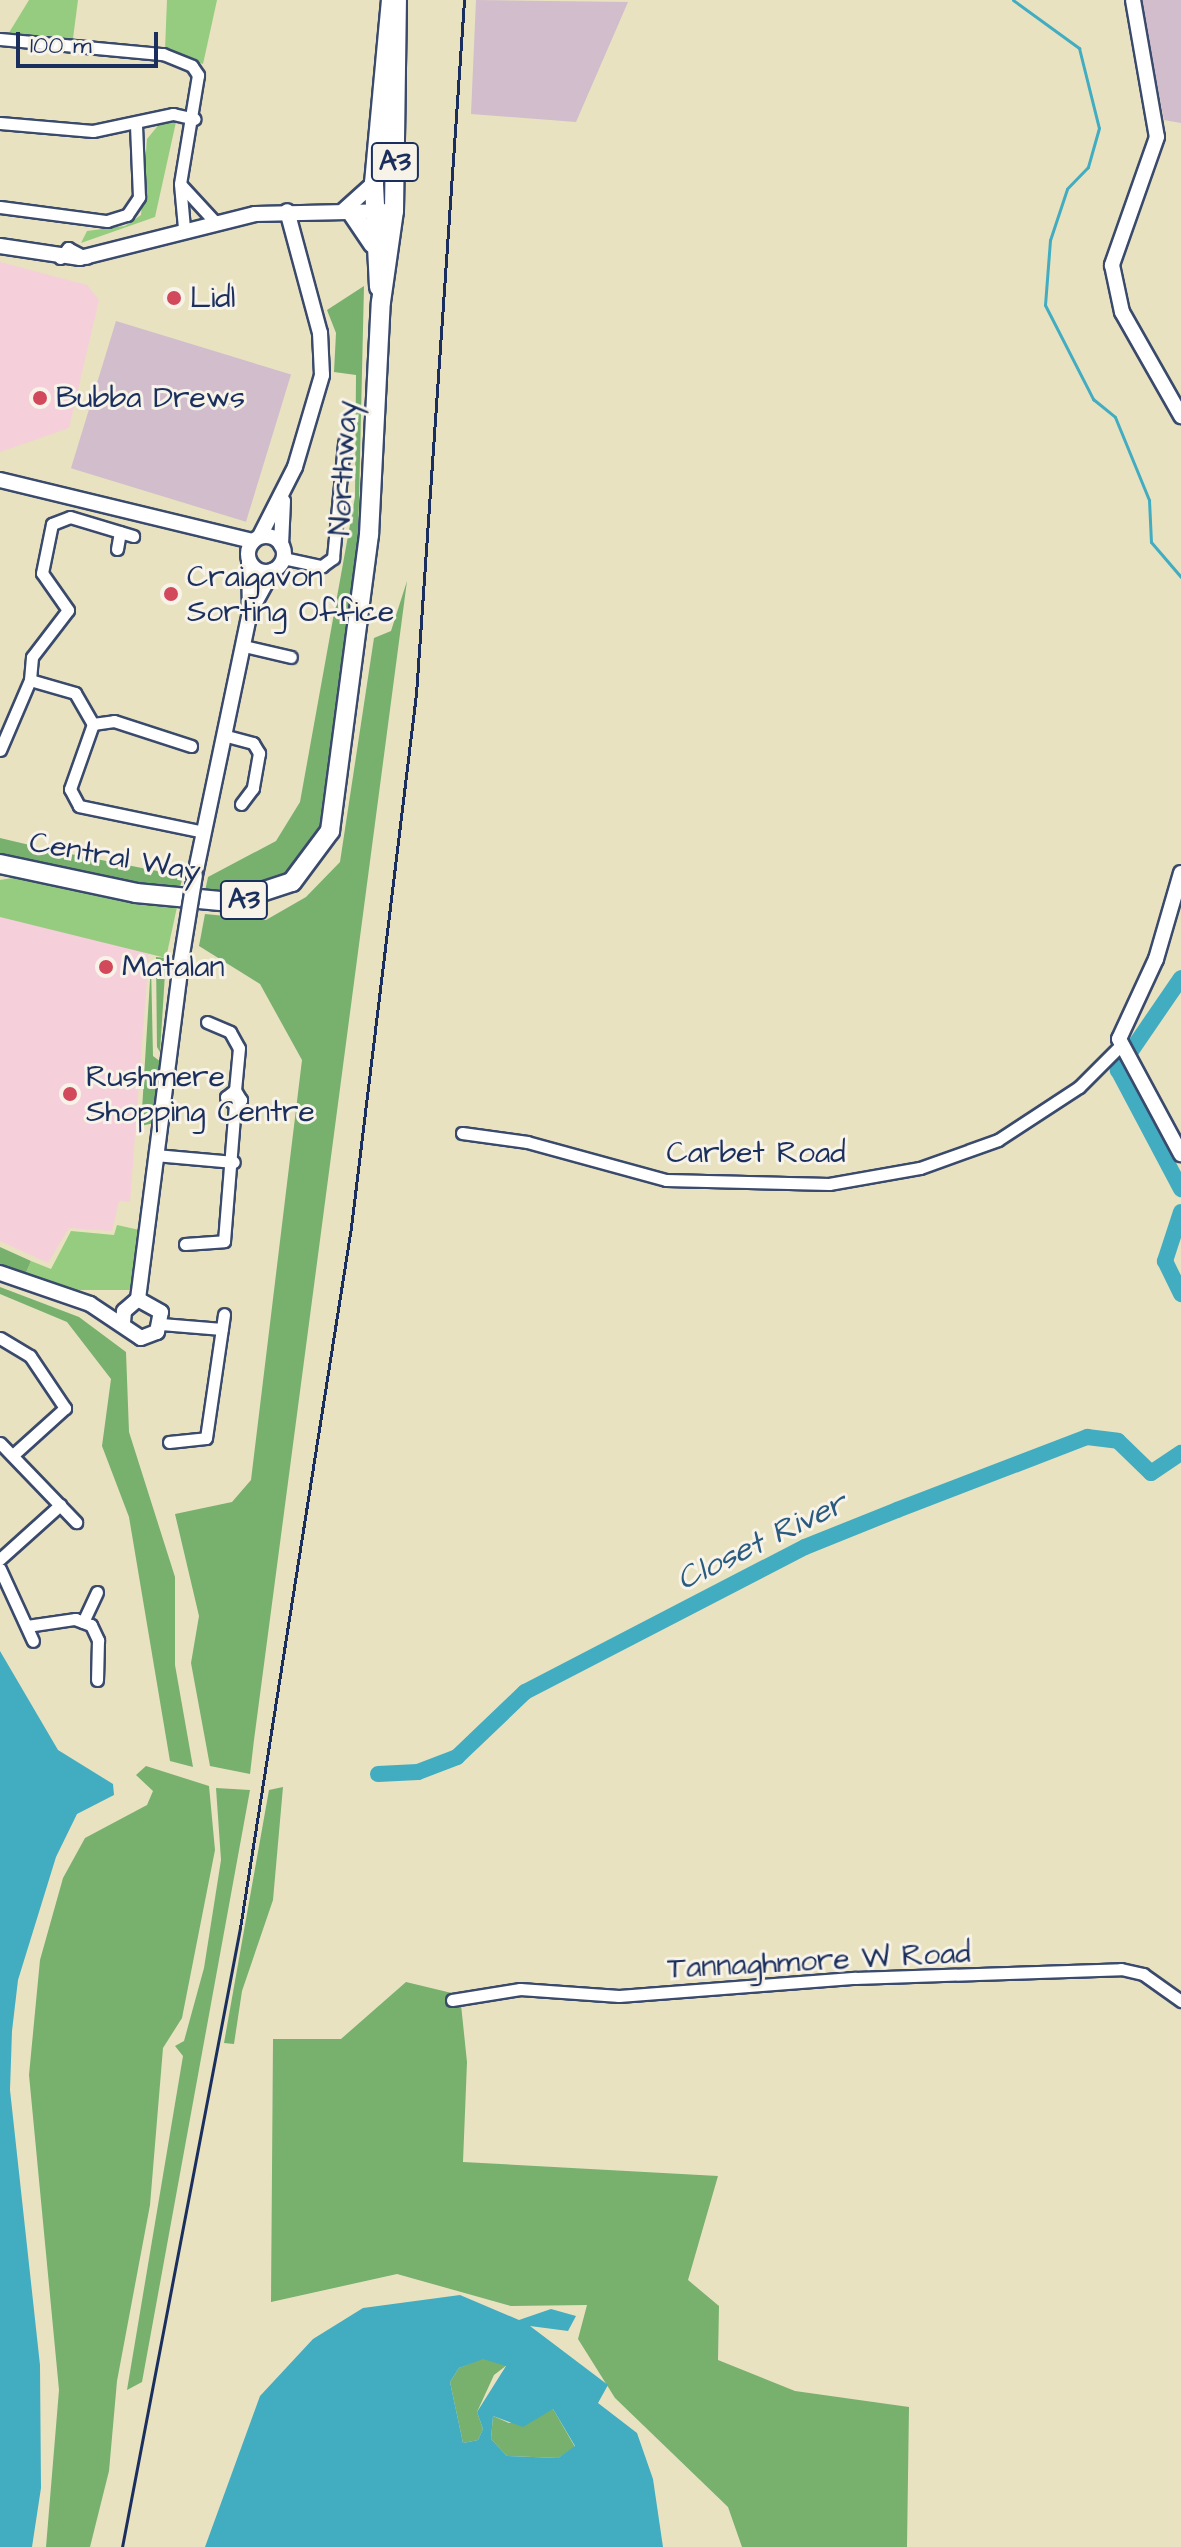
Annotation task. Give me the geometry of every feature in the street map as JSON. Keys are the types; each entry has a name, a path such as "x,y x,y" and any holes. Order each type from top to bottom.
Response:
{"highway":[{"name":"Northway","path":"308,869 333,820 359,655 384,210 400,21 394,0"},
{"name":"Northway","path":"381,302 373,244 384,210 374,183 394,0"},
{"path":"347,210 373,244"},
{"name":"Central Way","path":"0,864 206,902 276,892 308,869"}],"street":[{"path":"1133,0 1157,128 1117,236 1114,276 1122,312 1181,416"},
{"path":"0,39 180,59 198,75 194,119 180,184 184,228"},
{"path":"0,123 78,132 136,125 173,114 194,119"},
{"path":"0,207 86,220 127,215 139,197 136,125"},
{"path":"347,210 374,183"},
{"path":"180,184 215,222"},
{"path":"0,246 60,258 87,258 184,228 215,222 287,211 384,210"},
{"path":"161,1324 147,1273 156,1148 195,875 250,612 252,548 283,497 323,361 287,211"},
{"path":"0,480 252,548 282,552 322,566 333,558 344,443"},
{"path":"250,612 282,552 283,497"},
{"path":"0,750 30,680 32,657 68,610 42,573 52,524 70,517 133,536"},
{"path":"117,549 120,532"},
{"path":"252,548 273,570"},
{"path":"244,646 291,657"},
{"path":"30,680 75,693 93,724 70,789 79,806 203,832"},
{"path":"93,724 114,721 191,746"},
{"path":"223,735 253,743 259,753 253,788 241,804"},
{"name":"Carbet Road","path":"462,1133 527,1142 666,1180 829,1184 920,1168 998,1140 1079,1087 1121,1048 1181,873"},
{"path":"185,1244 224,1241 234,1162 235,1105 226,1097 235,1090 239,1048 230,1032 207,1022"},
{"path":"1121,1048 1181,1154"},
{"path":"156,1148 234,1162"},
{"path":"0,1273 90,1304 123,1323 141,1338 161,1324 222,1329"},
{"path":"123,1323 147,1273"},
{"path":"90,1304 154,1302"},
{"path":"169,1442 206,1438 224,1314"},
{"path":"0,1338 30,1356 65,1408 13,1455"},
{"path":"0,1443 76,1522"},
{"path":"0,1559 60,1505"},
{"path":"0,1569 33,1641"},
{"path":"83,1622 97,1592"},
{"path":"27,1626 83,1622"},
{"path":"83,1622 98,1640 93,1675"},
{"name":"Tannaghmore W Road","path":"452,2000 520,1989 619,1996 855,1978 1121,1969 1143,1974 1181,2001"}],"shaded area":[{"path":"476,0 628,2 576,122 471,114"},
{"path":"1141,0 1181,0 1181,123 1164,120"},
{"path":"0,262 87,285 99,300 69,428 0,452"},
{"path":"116,321 291,375 246,522 71,468"},
{"name":"Rushmere Shopping Centre","path":"0,914 149,952 130,1202 119,1201 112,1231 69,1228 48,1263 0,1241"}],"green space":[{"path":"29,0 78,0 72,46 7,36"},
{"path":"167,0 217,0 203,64 165,50"},
{"path":"161,122 176,122 155,217 81,243 87,231 125,226 141,215 147,139"},
{"path":"364,286 357,586 321,840 281,878 204,896 208,877 276,841 300,802 355,497 356,375 334,372 336,333 327,310"},
{"path":"407,581 250,1774 210,1766 191,1663 199,1616 175,1514 232,1502 251,1480 302,1060 260,984 199,946 205,914 266,920 306,897 340,862 374,638 391,631"},
{"path":"0,838 183,876 178,895 0,856"},
{"path":"25,876 177,907 166,958 0,917 0,880"},
{"path":"156,957 166,958 160,1052 157,1047"},
{"path":"151,964 153,1056 161,1062 154,1123 141,1126"},
{"path":"117,1225 144,1231 134,1290 73,1290 25,1275 31,1261 51,1269 71,1231 114,1235"},
{"path":"0,1247 31,1261 25,1275 0,1266"},
{"path":"0,1287 79,1317 126,1352 129,1432 175,1577 175,1665 193,1767 170,1761 129,1517 102,1446 111,1379 67,1322 0,1294"},
{"path":"146,1766 209,1786 215,1850 182,2018 163,2048 150,2205 117,2381 109,2471 90,2547 46,2547 59,2390 29,2075 40,1960 63,1878 85,1838 147,1805 153,1791 136,1775"},
{"path":"283,1787 273,1900 242,1991 234,2044 224,2043 269,1790"},
{"path":"216,1788 250,1790 142,2382 127,2390 183,2056 175,2046 184,2041 204,1968 221,1860"},
{"path":"406,1982 460,1995 467,2062 463,2162 718,2176 688,2280 719,2306 718,2360 795,2391 909,2407 907,2547 742,2547 728,2507 615,2398 578,2339 587,2305 511,2306 397,2274 271,2302 273,2039 341,2039"},
{"path":"483,2358 507,2365 494,2375 477,2412 483,2429 478,2440 463,2443 450,2382 459,2368"},
{"path":"553,2409 575,2447 558,2458 507,2456 491,2439 493,2416 509,2423"}],"water":[{"path":"0,1651 58,1750 113,1784 114,1795 77,1814 56,1857 18,1980 12,2031 10,2090 40,2365 41,2488 32,2547 0,2547"},
{"path":"460,2295 519,2320 551,2309 576,2316 568,2331 530,2326 608,2385 598,2403 637,2433 653,2479 663,2547 205,2547 260,2396 313,2339 363,2308","holes":["483,2359 506,2366 477,2412 483,2429 478,2440 463,2443 450,2382 459,2368","553,2409 575,2446 558,2458 507,2456 491,2439 493,2416 523,2427"]}],"waterway":[{"path":"1013,0 1079,48 1099,128 1088,167 1067,189 1050,240 1045,305 1093,399 1115,417 1149,500 1151,542 1181,577"},
{"name":"Closet River","path":"1181,978 1118,1070 1181,1189"},
{"name":"Closet River","path":"1181,1212 1165,1261 1181,1294"},
{"name":"Closet River","path":"378,1774 418,1772 457,1757 525,1692 805,1547 897,1510 1087,1437 1118,1441 1151,1473 1181,1453"}],"railway":[{"path":"122,2547 240,1928 351,1227 416,694 464,0"}],"place":[{"name":"Lidl","path":"174,298"},
{"name":"Bubba Drews","path":"40,398"},
{"name":"Craigavon Sorting Office","path":"171,594"},
{"name":"Matalan","path":"106,967"},
{"name":"Rushmere Shopping Centre","path":"70,1094"}]}
